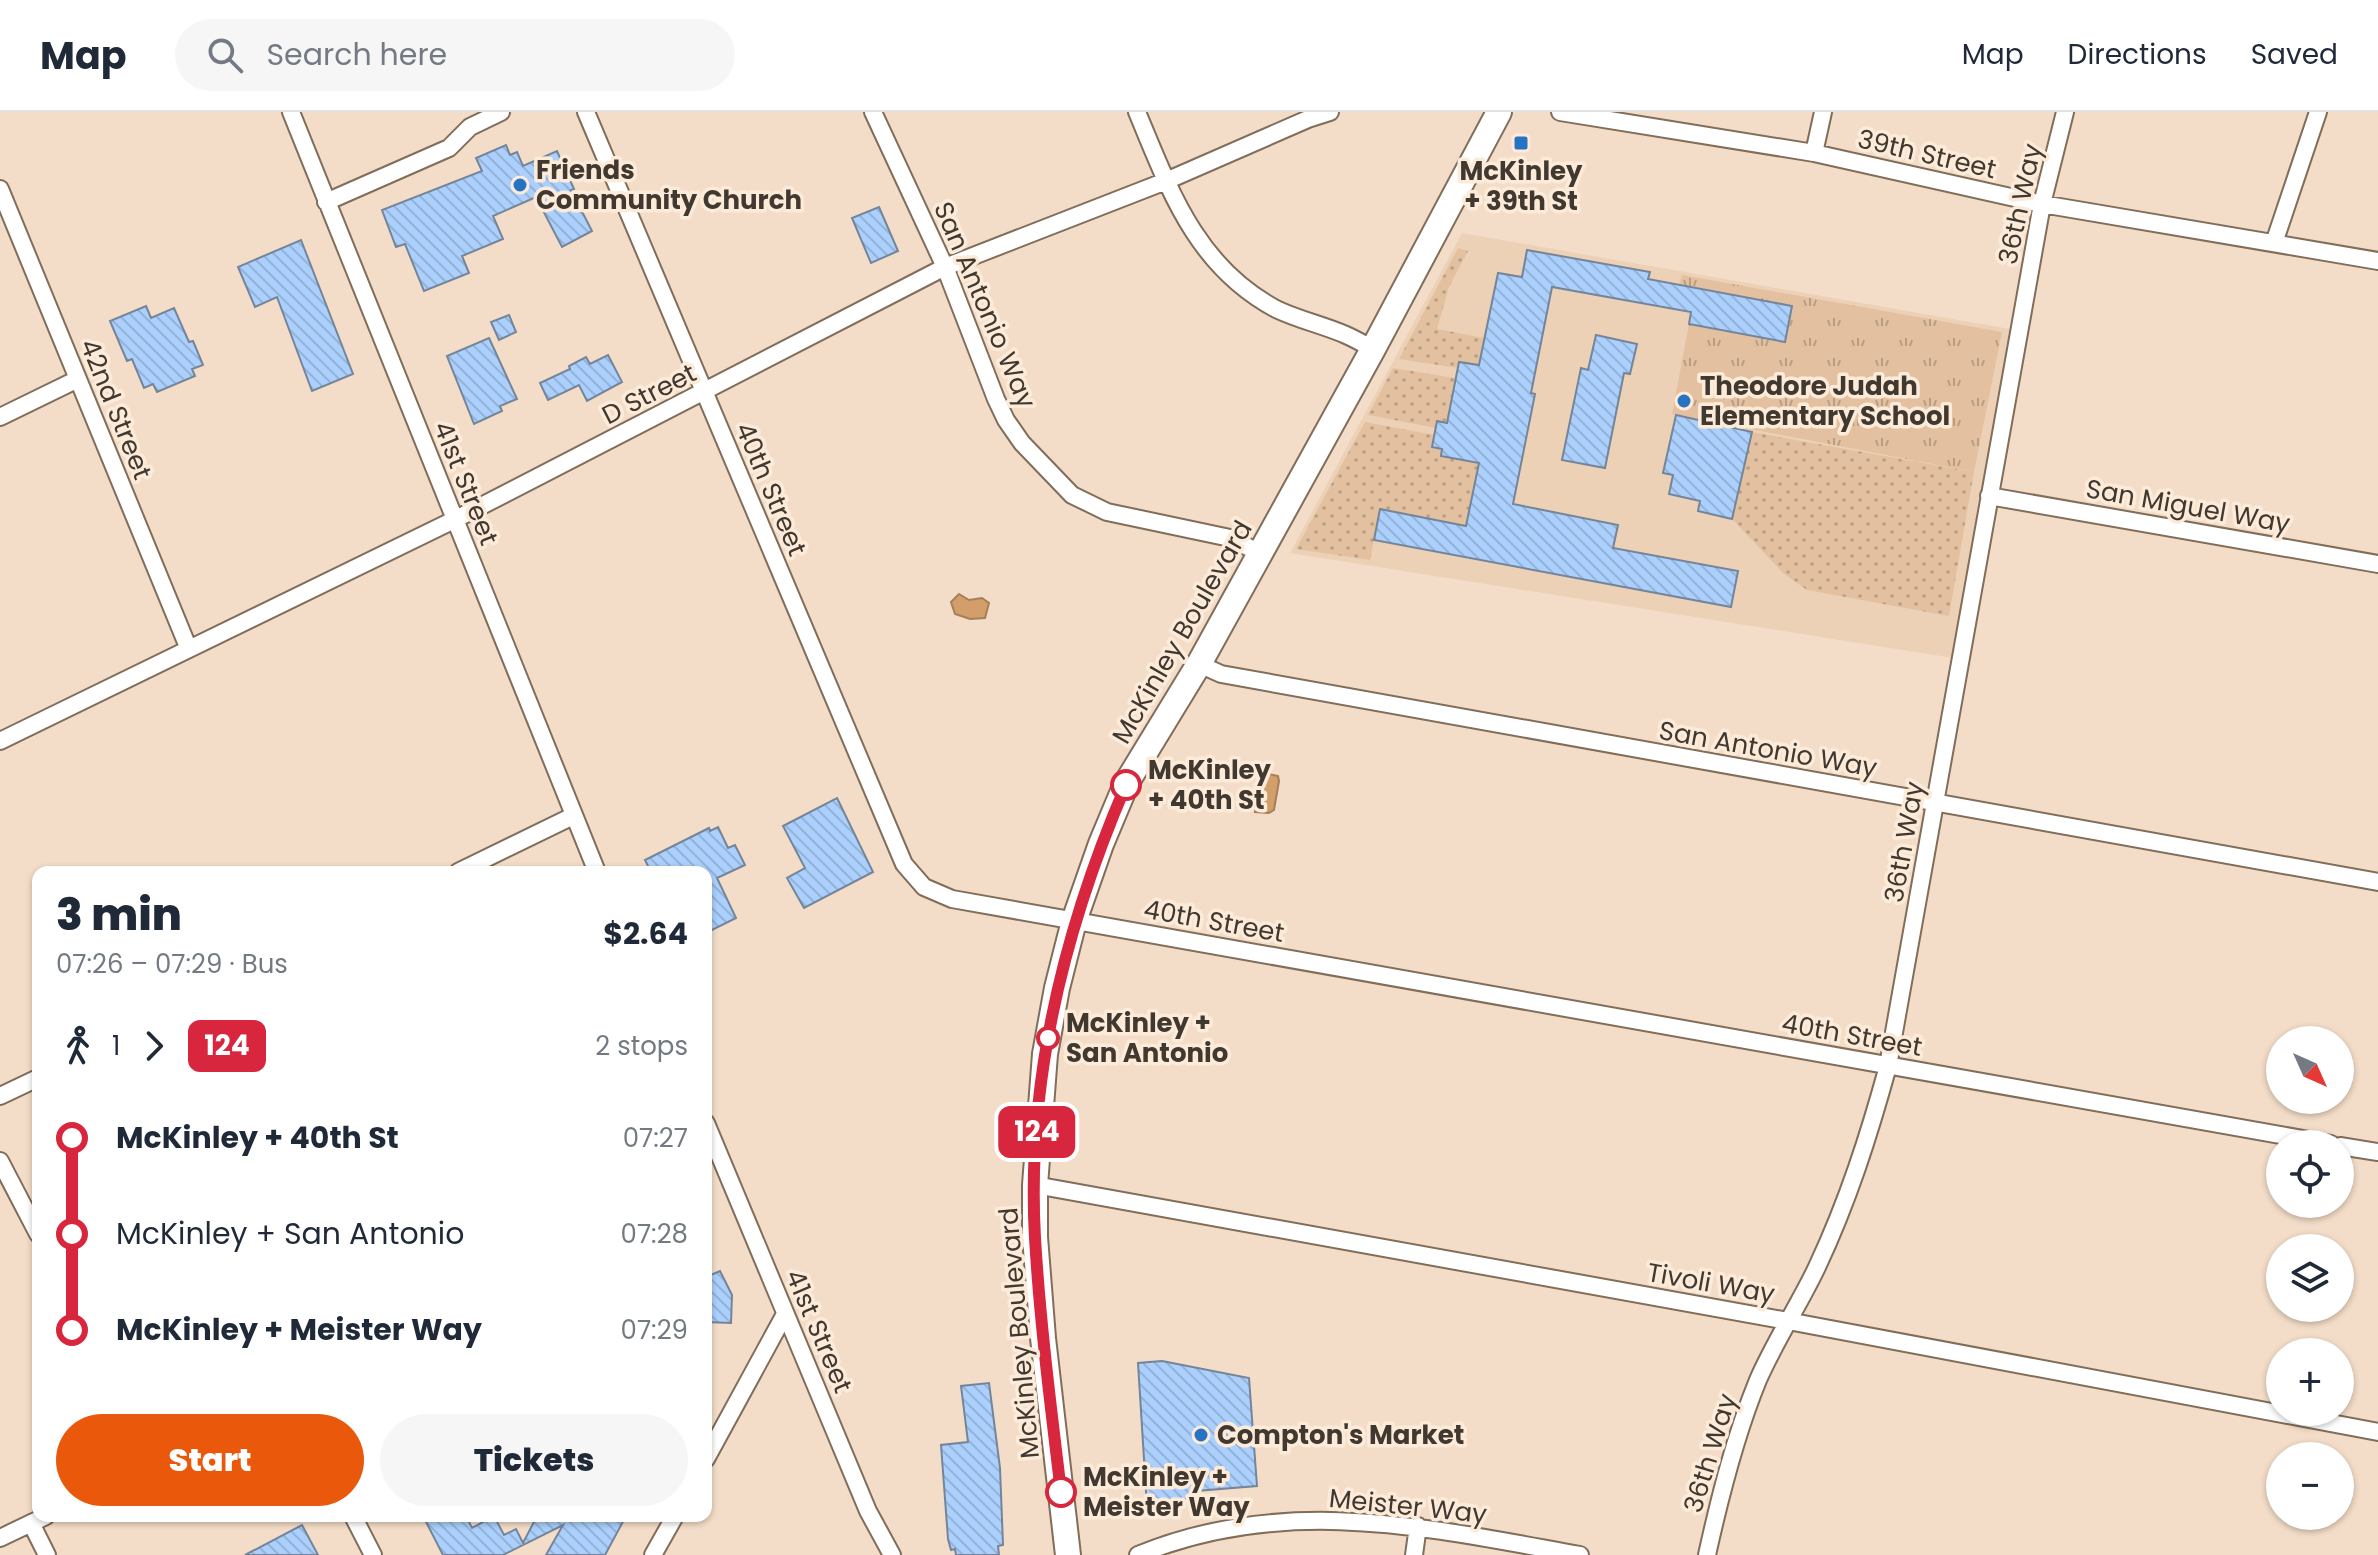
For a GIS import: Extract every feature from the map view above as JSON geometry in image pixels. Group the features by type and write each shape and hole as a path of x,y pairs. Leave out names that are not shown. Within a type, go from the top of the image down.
{"street":[{"name":"41st Street","path":"291,112 594,866"},
{"path":"326,202 449,148 470,127 501,112"},
{"name":"40th Street","path":"586,112 904,864 924,887 952,899 2266,1133"},
{"name":"San Antonio Way","path":"873,112 945,267 1006,420 1022,443 1072,495 1107,512 1230,538 1260,553"},
{"path":"1137,112 1184,219 1223,270 1275,308 1305,322 1346,334 1373,349"},
{"name":"D Street","path":"0,741 456,519 945,267 1166,181 1330,112"},
{"name":"McKinley Boulevard","path":"1068,1555 1043,1338 1035,1237 1035,1185 1045,1054 1074,921 1127,782 1199,664 1373,349 1499,112"},
{"name":"39th Street","path":"1560,112 1814,153 2042,204 2378,261"},
{"path":"1814,153 1823,112"},
{"name":"36th Way","path":"1707,1555 1719,1497 1741,1427 1759,1379 1841,1216 1867,1145 1888,1066 2042,204 2065,112"},
{"path":"2274,243 2318,112"},
{"name":"42nd Street","path":"0,189 188,647"},
{"path":"0,417 78,379"},
{"name":"San Miguel Way","path":"1989,496 2378,564"},
{"name":"San Antonio Way","path":"1199,664 1221,674 2378,882"},
{"path":"470,866 573,816"},
{"path":"0,1096 32,1081"},
{"name":"41st Street","path":"712,1138 868,1511 892,1555"},
{"path":"2354,1148 2378,1152"},
{"path":"0,1161 32,1222"},
{"name":"Tivoli Way","path":"1035,1185 1788,1321 2378,1432"},
{"path":"712,1448 785,1314"},
{"name":"Meister Way","path":"1138,1555 1189,1538 1265,1523 1302,1520 1360,1520 1418,1526 1580,1555"},
{"path":"0,1538 34,1522"},
{"path":"39,1522 47,1555"},
{"path":"356,1522 373,1555"},
{"path":"653,1555 672,1522"},
{"path":"1414,1555 1418,1526"}],"shaded area":[{"name":"Theodore Judah Elementary School","path":"1462,233 2010,329 1953,658 1290,553"},
{"path":"959,594 969,600 982,598 989,603 985,618 970,619 955,614 951,602"},
{"path":"1264,773 1278,776 1279,781 1274,810 1269,813 1255,812"}],"green space":[{"path":"1458,248 1468,251 1449,287 1437,329 1484,338 1479,365 1459,362 1458,368 1399,359"},
{"path":"1682,275 2002,332 1974,472 1672,414 1689,324 1785,342 1792,306 1679,285"},
{"path":"1393,368 1455,378 1447,423 1438,421 1436,428 1368,415"},
{"path":"1365,422 1435,435 1432,447 1442,449 1441,456 1479,463 1466,526 1380,510 1370,560 1296,549"},
{"path":"1752,432 1974,472 1949,616 1807,590 1784,574 1732,519"}],"building":[{"path":"506,145 510,155 517,152 523,166 557,151 574,189 571,190 592,231 562,247 536,197 493,216 503,239 462,256 469,273 424,291 405,244 396,247 382,210 482,171 476,158"},
{"path":"879,207 898,251 871,263 852,218"},
{"path":"301,240 353,374 312,391 277,297 255,307 238,267"},
{"path":"1527,250 1650,272 1648,279 1792,306 1785,342 1689,324 1691,312 1552,287 1513,504 1618,525 1613,548 1738,571 1731,607 1374,540 1380,509 1466,526 1479,463 1441,456 1442,449 1432,447 1437,421 1447,423 1459,362 1479,365 1498,273 1522,277"},
{"path":"146,306 151,318 174,308 203,365 192,369 195,376 157,392 153,384 144,388 132,359 127,361 110,321"},
{"path":"509,315 516,332 499,340 491,322"},
{"path":"1596,335 1637,344 1630,374 1624,373 1605,468 1562,460 1581,368 1588,370"},
{"path":"489,338 517,399 500,406 502,411 474,424 447,356"},
{"path":"608,355 622,382 587,401 579,385 548,400 540,383 570,369 569,366 586,357 590,364"},
{"path":"1676,415 1752,432 1732,519 1698,511 1700,501 1669,494 1673,475 1663,473"},
{"path":"837,798 873,872 804,908 787,878 805,868 783,826"},
{"path":"718,827 728,848 735,845 745,865 717,878 736,918 712,930 712,866 648,866 645,860 709,828 710,831"},
{"path":"720,1271 732,1295 731,1323 712,1322 712,1274"},
{"path":"1162,1361 1249,1378 1257,1486 1196,1491 1195,1497 1147,1507 1138,1363"},
{"path":"989,1383 1000,1468 1003,1545 998,1546 999,1555 956,1555 948,1539 941,1445 968,1442 961,1386"},
{"path":"426,1522 469,1522 472,1528 483,1522 497,1522 504,1535 516,1529 523,1543 534,1522 623,1522 605,1555 546,1555 563,1525 503,1555 443,1555"},
{"path":"302,1525 318,1555 245,1555"}],"bus line":[{"name":"124","path":"1061,1492 1035,1237 1038,1127 1045,1054 1074,921 1126,785"}],"place":[{"name":"McKinley + 39th St","path":"1521,143"},
{"name":"Friends Community Church","path":"520,185"},
{"name":"Theodore Judah Elementary School","path":"1684,401"},
{"name":"McKinley + 40th St","path":"1126,785"},
{"name":"McKinley + San Antonio","path":"1048,1038"},
{"name":"Compton's Market","path":"1201,1435"},
{"name":"McKinley + Meister Way","path":"1061,1492"}]}
